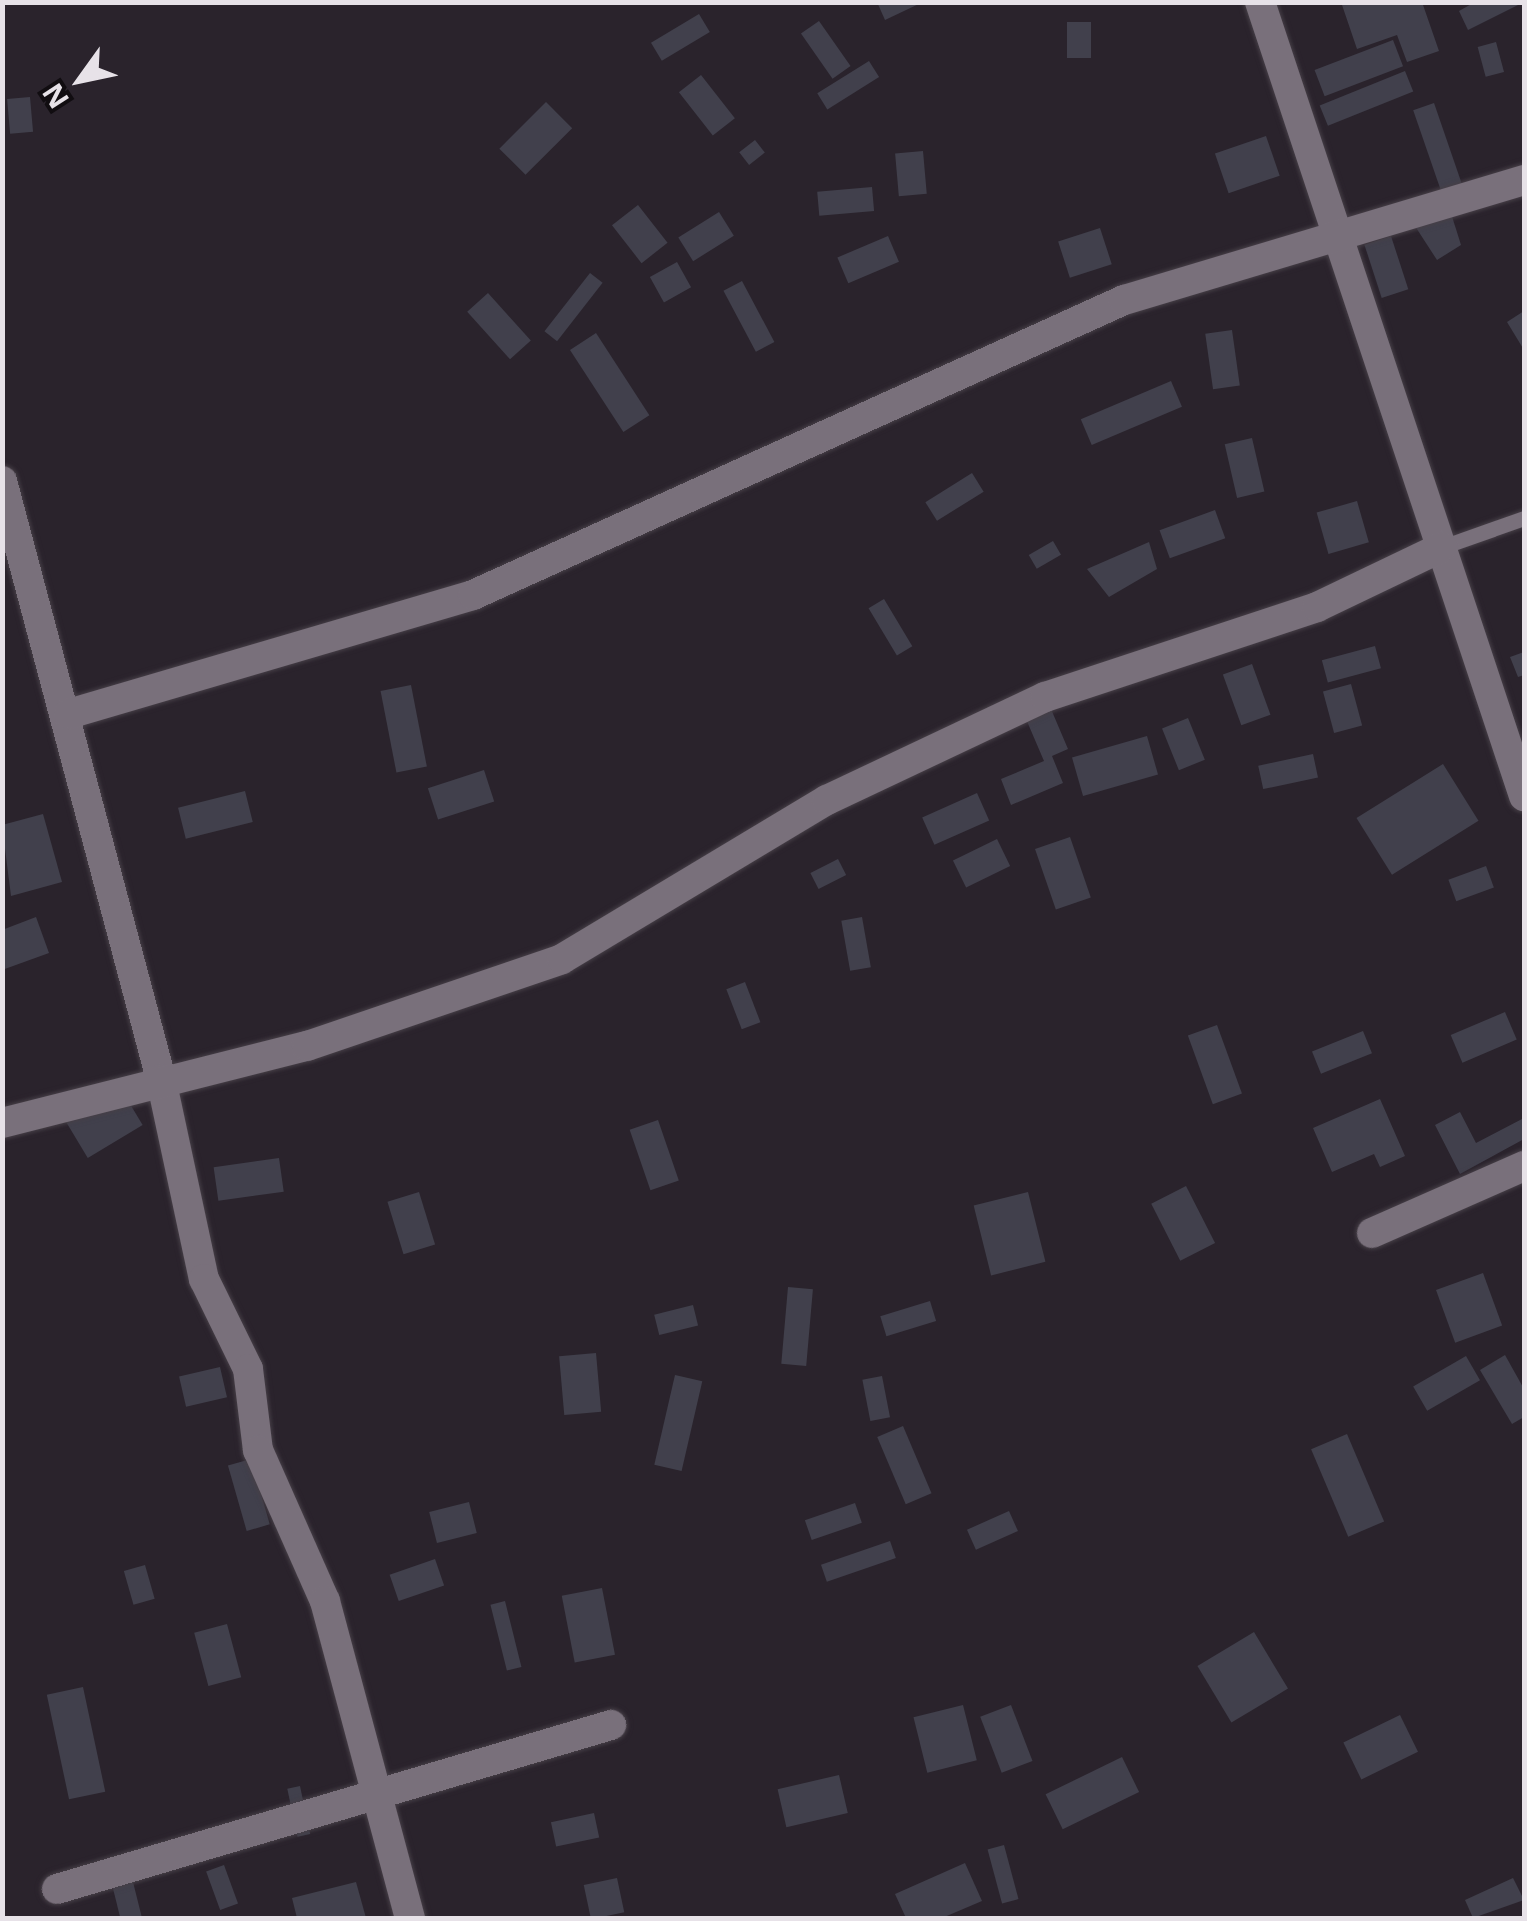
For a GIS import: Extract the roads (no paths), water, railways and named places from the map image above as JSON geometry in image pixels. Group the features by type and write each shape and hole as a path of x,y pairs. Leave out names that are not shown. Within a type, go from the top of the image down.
{"street":[{"path":"1260,2 1524,796"},
{"path":"69,714 473,596 1124,300 1340,242 1524,180"},
{"path":"2,480 69,714 161,1079 204,1278 248,1369 258,1450 325,1601 410,1918"},
{"path":"2,1123 161,1079 308,1046 590,947 800,815 1044,696 1318,607 1442,547"},
{"path":"1372,1233 1524,1166"},
{"path":"57,1889 610,1725"}],"lane":[{"path":"1442,547 1524,518"}]}
